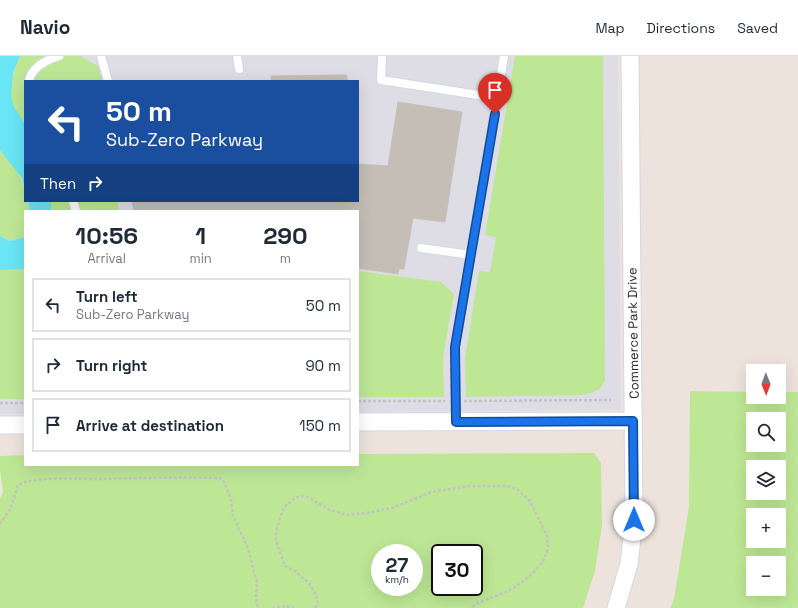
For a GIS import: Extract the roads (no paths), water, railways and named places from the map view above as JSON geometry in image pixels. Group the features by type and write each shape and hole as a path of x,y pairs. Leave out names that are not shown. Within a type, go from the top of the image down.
{"street":[{"name":"Commerce Park Drive","path":"616,608 629,564 634,520 630,56"},
{"path":"359,422 633,421"},
{"path":"0,425 24,425"}],"lane":[{"path":"29,80 30,76 38,66 51,58 59,56"},
{"path":"101,56 108,80"},
{"path":"237,56 239,69"},
{"path":"382,56 381,80 498,98"},
{"path":"456,422 455,347 504,56"},
{"path":"422,248 471,255"}],"water":[{"path":"0,56 20,56 13,73 11,97 14,107 24,122 24,185 22,178 0,150"},
{"path":"28,202 51,202 51,210 30,210"},
{"path":"0,236 10,241 24,237 24,269 0,270"}]}
